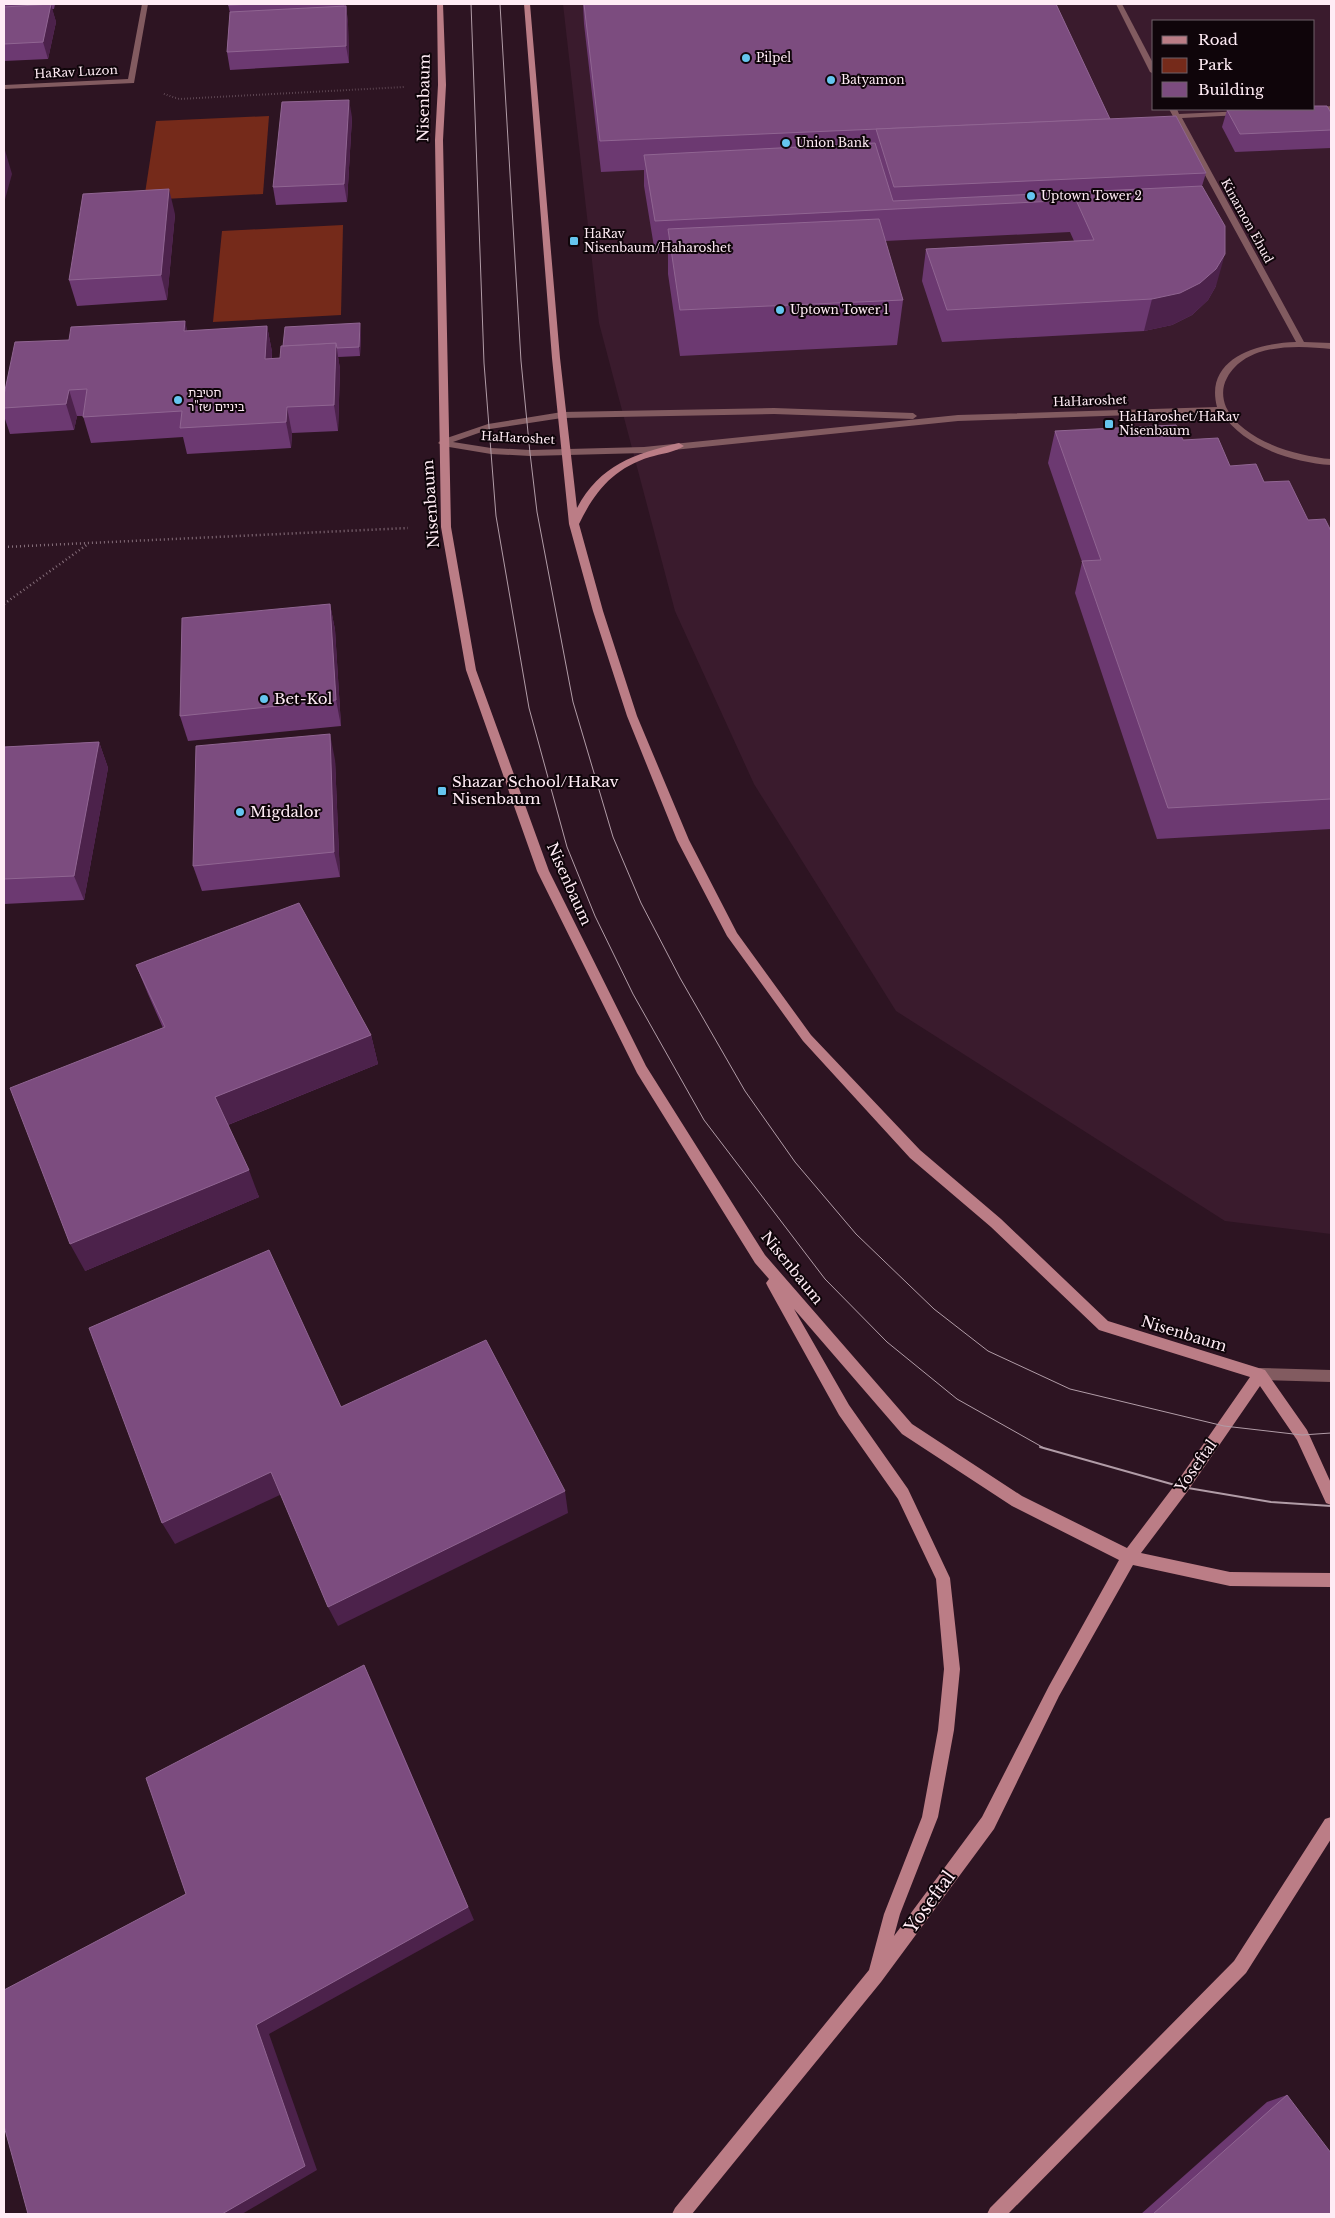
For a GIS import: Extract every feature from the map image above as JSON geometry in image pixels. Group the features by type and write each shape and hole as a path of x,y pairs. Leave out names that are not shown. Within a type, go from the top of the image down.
{"main road":[{"name":"Nisenbaum","path":"440,4 442,84 439,140 446,527 471,670 543,871 641,1070 760,1259 907,1429 1017,1501 1129,1557"},
{"name":"Nisenbaum","path":"527,4 556,358 574,524 598,611 632,716 683,840 733,936 807,1038 915,1154 996,1223 1104,1326 1260,1374"},
{"path":"574,524 592,492 605,476 614,469 648,453 679,446"},
{"path":"760,1259 844,1410 903,1494 943,1578 952,1669 946,1730 930,1817 892,1914 875,1976"},
{"path":"1260,1374 1302,1435 1331,1498"},
{"name":"Yoseftal","path":"681,2214 875,1976 988,1823 1054,1690 1129,1557 1182,1487 1260,1374"},
{"path":"1129,1557 1230,1578 1331,1580"},
{"path":"996,2214 1240,1967 1331,1825"}],"street":[{"name":"HaRav Luzon","path":"4,87 131,80 145,4"},
{"path":"1119,4 1152,68"},
{"path":"1315,109 1331,108"},
{"path":"1174,112 1254,112"},
{"name":"Kinamon Ehud","path":"1174,112 1301,344"},
{"path":"1331,346 1301,344 1269,347 1242,356 1226,371 1218,389 1223,409 1238,427 1261,443 1291,455 1331,462"},
{"name":"HaHaroshet","path":"443,442 492,451 566,453 644,450 958,418 1223,409"},
{"name":"HaHaroshet","path":"443,442 488,427 562,416 774,410 958,418"},
{"path":"1260,1374 1331,1376"}],"path":[{"path":"179,99 442,84"},
{"path":"4,547 446,527"},
{"path":"4,604 88,543"}],"shaded area":[{"path":"563,4 1331,4 1331,1234 1225,1221 896,1011 754,784 675,611 599,323"}],"green space":[{"path":"269,116 263,194 144,200 156,121"},
{"path":"343,225 341,315 213,322 222,231"}],"building":[{"path":"51,4 43,42 4,44 4,7"},
{"name":"Batyamon","path":"584,4 1056,4 1110,119 600,141"},
{"path":"346,6 346,46 227,52 230,12"},
{"path":"349,100 344,184 273,187 282,102"},
{"path":"1315,106 1327,106 1331,113 1331,130 1240,134 1227,110 1315,110"},
{"path":"1176,116 1206,173 894,187 876,129"},
{"path":"875,143 893,201 1202,186 1225,226 1225,254 1216,269 1200,283 1180,293 1152,299 947,310 926,249 1094,240 1076,200 655,221 644,155"},
{"path":"169,189 161,275 69,280 83,194"},
{"path":"879,219 903,300 680,310 668,229"},
{"name":"חטיבת ביניים שז\"ר","path":"185,321 184,331 267,326 265,359 280,358 281,346 336,343 334,405 287,407 286,422 180,428 182,411 83,417 87,389 69,390 66,404 4,408 4,395 15,342 69,340 71,327"},
{"path":"360,323 359,347 337,348 336,343 283,346 285,327"},
{"path":"1176,425 1183,440 1218,438 1230,466 1256,464 1264,482 1289,481 1308,520 1325,519 1331,531 1331,799 1168,808 1082,561 1101,560 1055,431"},
{"name":"Bet-Kol","path":"330,604 336,700 180,716 182,618"},
{"path":"330,734 334,852 193,866 196,746"},
{"path":"99,742 74,876 4,879 4,747"},
{"path":"299,903 371,1035 215,1097 249,1170 70,1244 10,1088 165,1027 136,965"},
{"path":"269,1250 341,1407 486,1340 565,1491 328,1607 271,1472 162,1523 89,1328"},
{"path":"364,1665 468,1907 256,2025 305,2166 222,2214 28,2214 4,2126 4,1990 186,1894 146,1778"},
{"path":"1287,2095 1331,2153 1331,2214 1153,2214"}],"tram line":[{"path":"471,4 484,363 496,516 529,708 567,847 595,916 633,994 704,1120 825,1279 887,1342 957,1399 1044,1448"},
{"path":"500,4 521,361 530,453 537,512 573,702 613,837 641,903 680,978 745,1091 795,1162 856,1234 934,1309 988,1351 1070,1389 1224,1426 1302,1435 1331,1433"},
{"path":"1040,1447 1182,1487 1271,1502 1331,1506"}],"place":[{"name":"Pilpel","path":"746,58"},
{"name":"Batyamon","path":"831,80"},
{"name":"Union Bank","path":"786,143"},
{"name":"Uptown Tower 2","path":"1031,196"},
{"name":"HaRav Nisenbaum/Haharoshet","path":"574,241"},
{"name":"Uptown Tower 1","path":"780,310"},
{"name":"חטיבת ביניים שז\"ר","path":"178,400"},
{"name":"HaHaroshet/HaRav Nisenbaum","path":"1109,424"},
{"name":"Bet-Kol","path":"264,699"},
{"name":"Shazar School/HaRav Nisenbaum","path":"442,791"},
{"name":"Migdalor","path":"240,812"}]}
